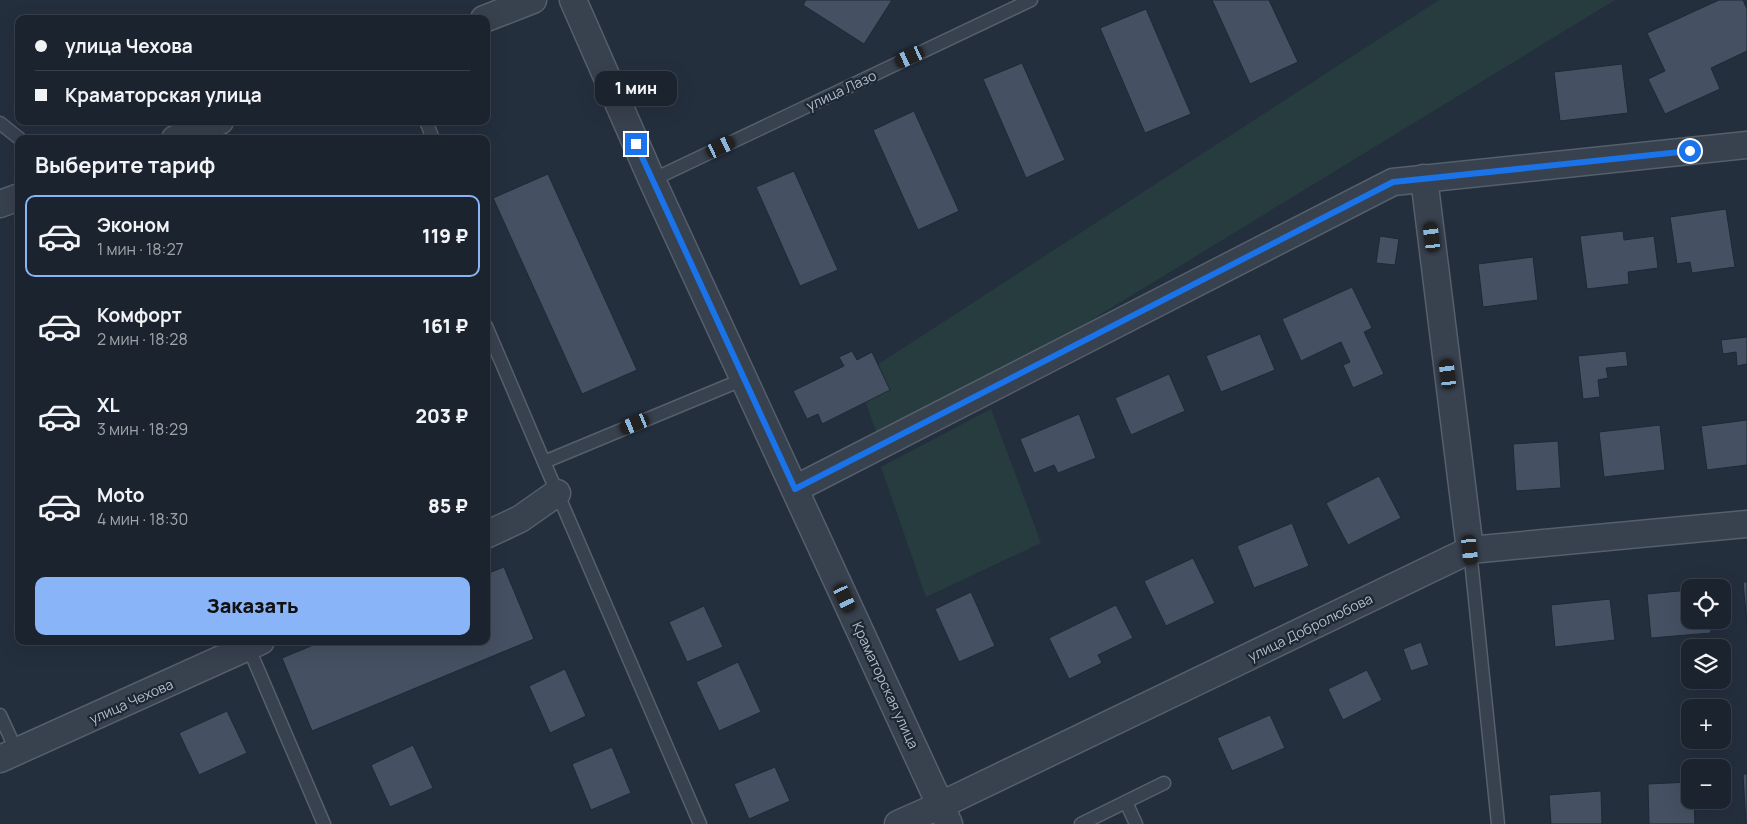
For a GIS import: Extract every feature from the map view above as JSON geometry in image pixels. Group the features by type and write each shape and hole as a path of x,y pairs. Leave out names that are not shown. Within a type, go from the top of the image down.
{"street":[{"path":"490,17 532,0"},
{"name":"Краматорская улица","path":"573,0 652,180 945,815"},
{"path":"185,135 210,125"},
{"path":"795,489 1393,182 1747,145"},
{"path":"1424,178 1470,550"},
{"path":"0,204 15,198"},
{"path":"490,533 520,520 557,493"},
{"name":"улица Добролюбова","path":"898,824 945,815 1470,550 1747,524"},
{"name":"улица Чехова","path":"8,756 248,645"}],"lane":[{"name":"улица Лазо","path":"652,180 1031,0"},
{"path":"0,123 15,135"},
{"path":"490,345 544,462 700,824"},
{"path":"544,462 744,379"},
{"path":"1470,550 1498,824"},
{"path":"253,645 324,824"},
{"path":"0,715 8,756"},
{"path":"1081,824 1164,783"},
{"path":"1126,802 1136,824"}],"green space":[{"path":"1439,0 1615,0 882,448 857,378"},
{"path":"991,409 1041,543 926,597 881,467"}],"building":[{"path":"806,0 892,0 864,44 803,5"},
{"path":"1212,0 1269,0 1298,62 1250,84"},
{"path":"1719,0 1743,0 1747,9 1747,51 1711,68 1720,89 1665,114 1648,79 1665,71 1647,33"},
{"path":"1146,9 1191,114 1145,133 1100,28"},
{"path":"1022,63 1065,160 1026,178 983,79"},
{"path":"1622,64 1628,113 1560,121 1554,72"},
{"path":"914,111 959,211 918,230 873,130"},
{"path":"794,171 838,270 800,286 756,187"},
{"path":"548,174 637,370 582,394 493,198"},
{"path":"1726,209 1735,267 1692,273 1690,262 1677,264 1670,217"},
{"path":"1623,231 1624,240 1654,236 1658,268 1628,272 1629,284 1587,289 1580,236"},
{"path":"1380,236 1399,239 1395,265 1376,263"},
{"path":"1533,257 1538,300 1483,307 1478,264"},
{"path":"1352,287 1372,328 1364,332 1384,374 1353,388 1343,365 1350,362 1341,342 1301,361 1282,319"},
{"path":"1260,334 1275,370 1221,392 1206,356"},
{"path":"1747,337 1747,364 1737,366 1736,352 1723,354 1721,340"},
{"path":"852,351 857,360 872,352 890,390 822,424 818,414 807,419 793,391 844,366 839,357"},
{"path":"1626,351 1628,366 1606,368 1608,378 1598,380 1600,397 1583,399 1578,356"},
{"path":"1169,374 1185,411 1131,435 1115,398"},
{"path":"1079,414 1096,458 1058,473 1054,465 1034,473 1020,439"},
{"path":"1747,420 1747,465 1707,470 1701,426"},
{"path":"1660,425 1665,470 1604,477 1599,432"},
{"path":"1558,441 1561,488 1516,491 1513,444"},
{"path":"1379,476 1401,518 1348,545 1326,503"},
{"path":"1292,523 1309,566 1254,588 1237,546"},
{"path":"1193,558 1215,603 1166,626 1144,581"},
{"path":"504,567 534,639 312,731 282,658 313,645 490,645 490,572"},
{"path":"1743,582 1747,582 1747,625"},
{"path":"1681,591 1681,629 1711,629 1711,633 1651,638 1647,594"},
{"path":"971,592 995,646 959,662 935,609"},
{"path":"1610,599 1615,640 1555,647 1551,605"},
{"path":"1116,605 1133,638 1098,655 1102,663 1069,679 1049,638"},
{"path":"704,606 723,647 687,662 669,622"},
{"path":"1421,642 1429,665 1411,671 1403,649"},
{"path":"738,662 761,712 719,731 696,682"},
{"path":"565,669 586,716 550,733 529,686"},
{"path":"1367,670 1382,700 1343,720 1328,689"},
{"path":"227,711 247,753 199,775 179,733"},
{"path":"1270,715 1285,748 1232,771 1217,738"},
{"path":"413,745 433,788 390,807 371,765"},
{"path":"612,747 631,793 591,810 572,764"},
{"path":"775,767 790,801 749,819 734,784"},
{"path":"1743,774 1747,774 1747,824 1746,824"},
{"path":"1681,782 1681,809 1694,809 1695,824 1649,824 1648,784"},
{"path":"1601,791 1602,824 1551,824 1549,795"}],"route":[{"path":"636,144 795,489 1393,182 1690,151"}]}
